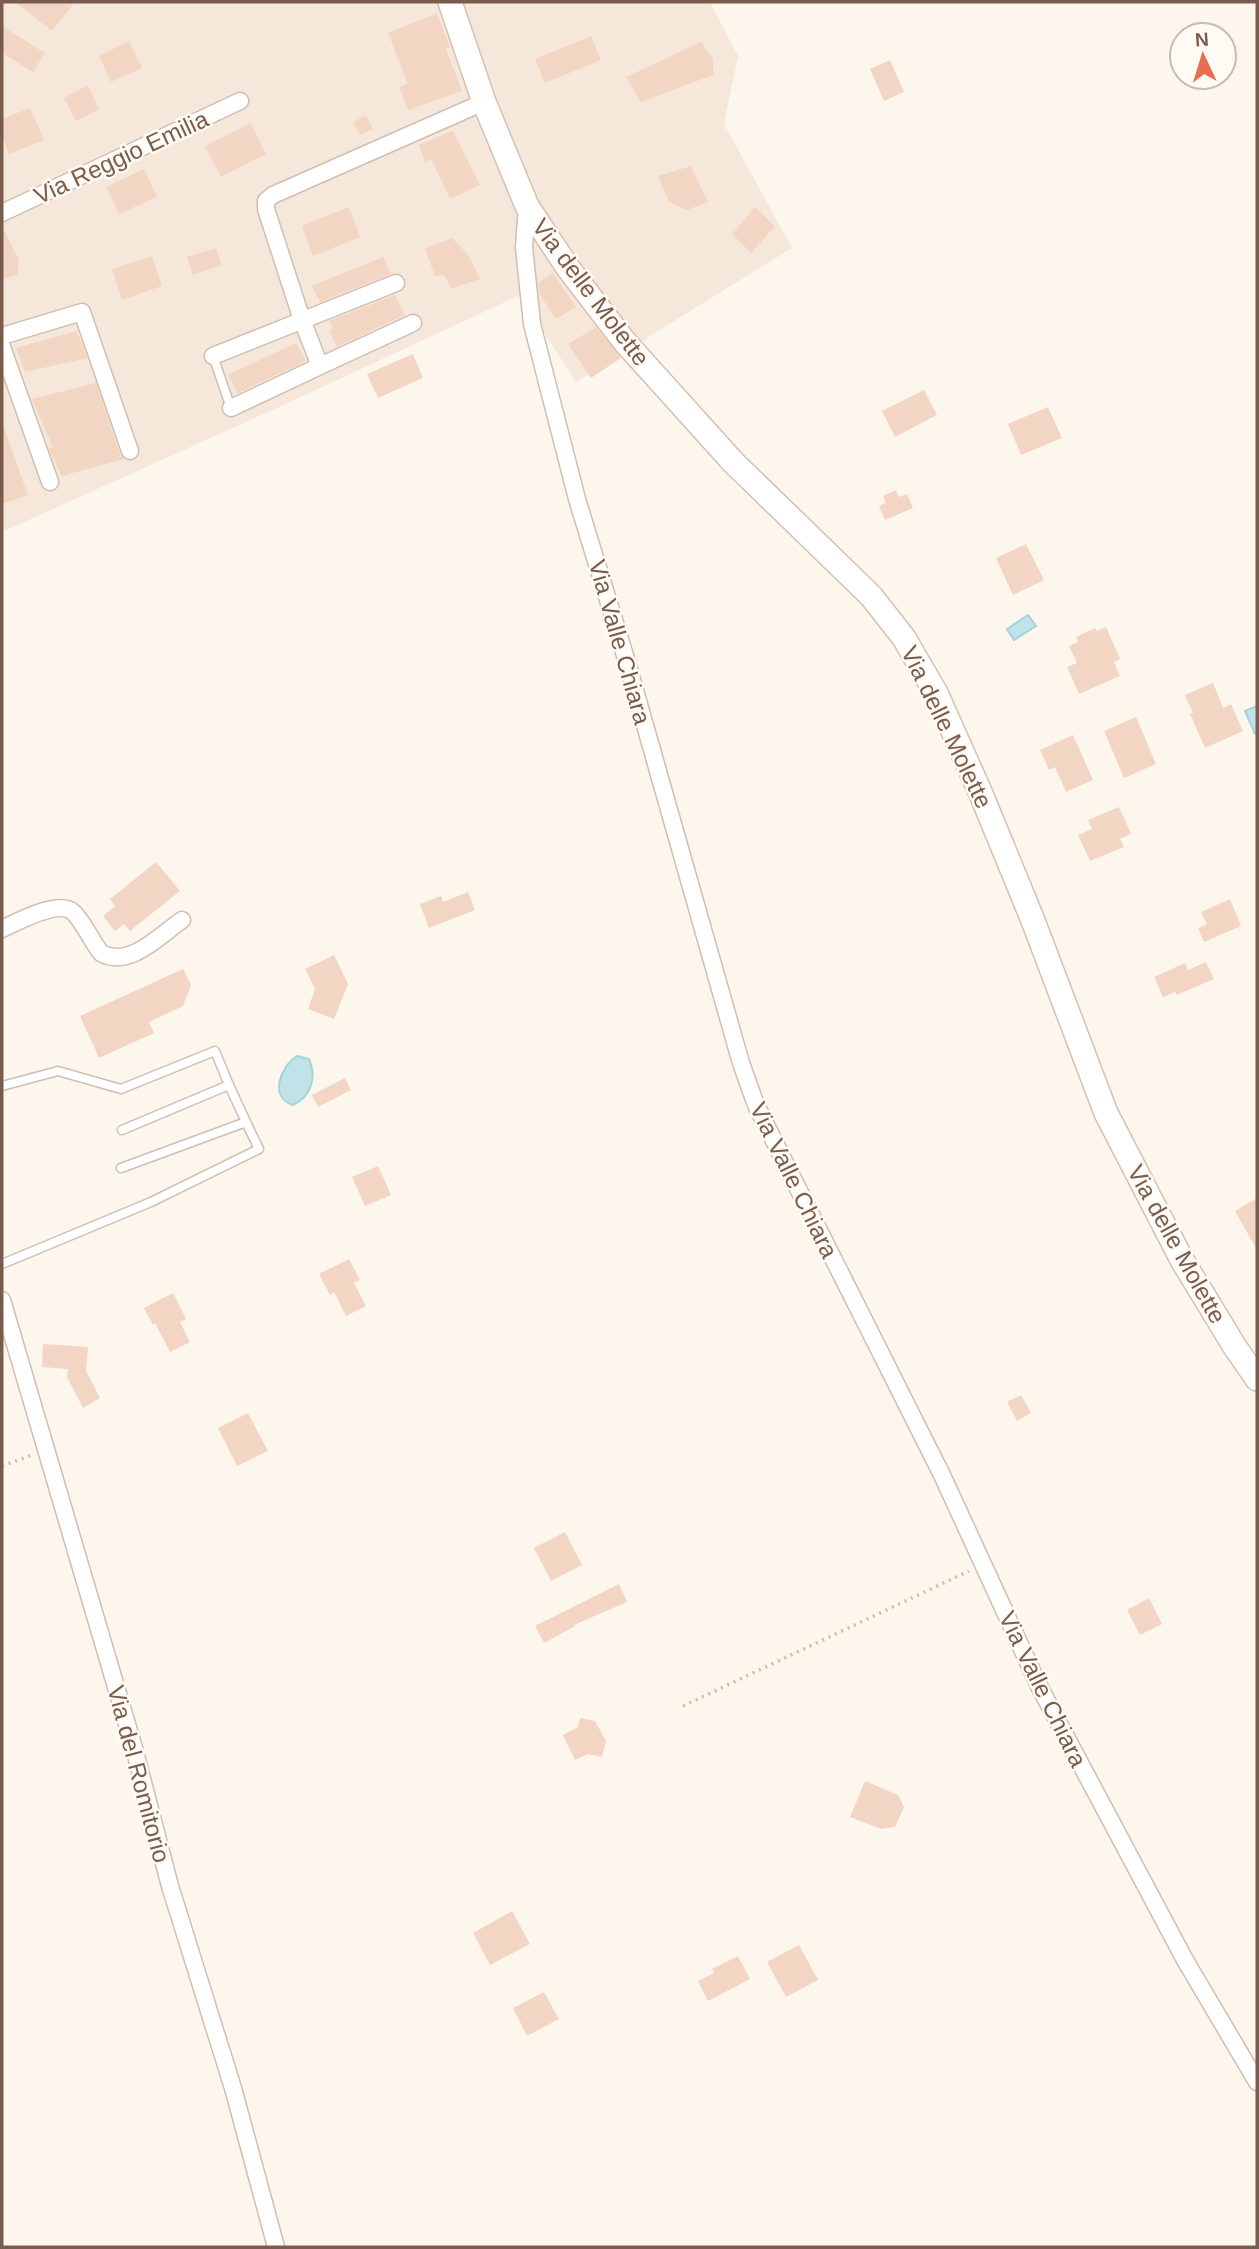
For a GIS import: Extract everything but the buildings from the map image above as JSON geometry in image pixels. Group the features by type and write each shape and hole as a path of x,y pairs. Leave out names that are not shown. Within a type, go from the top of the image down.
{"street":[{"name":"Via delle Molette","path":"450,2 484,102 527,206 568,268 624,341 733,462 871,596 918,658 981,794 1032,918 1106,1113 1182,1260 1257,1379"},
{"name":"Via Reggio Emilia","path":"2,213 240,101"},
{"path":"320,366 266,209 268,198 484,102"},
{"name":"Via Valle Chiara","path":"527,206 524,247 532,324 577,499 627,662 741,1063 764,1124 942,1475 1039,1686 1185,1960 1257,2082"},
{"path":"213,356 396,283"},
{"path":"2,336 82,312 130,450"},
{"path":"231,408 413,323"},
{"path":"2,347 50,482"},
{"path":"2,929 36,914 66,908 74,913 101,953 122,958 182,920"},
{"name":"Via del Romitorio","path":"2,1300 134,1748 170,1886 233,2088 276,2247"}],"lane":[{"path":"213,356 231,408"},
{"path":"2,1086 58,1071 121,1089 215,1051 259,1149 151,1202 2,1264"},
{"path":"122,1130 229,1085"},
{"path":"121,1168 246,1122"}],"path":[{"path":"2,1466 25,1459 46,1447"},
{"path":"683,1706 984,1565"}],"shaded area":[{"path":"2,2 710,2 738,56 724,124 792,248 576,382 520,295 2,532"}],"water":[{"path":"1028,615 1036,626 1014,640 1007,629"},
{"path":"1257,706 1257,733 1255,734 1245,711"},
{"path":"297,1056 309,1059 312,1079 308,1092 293,1105 285,1101 279,1089 282,1074"}]}
